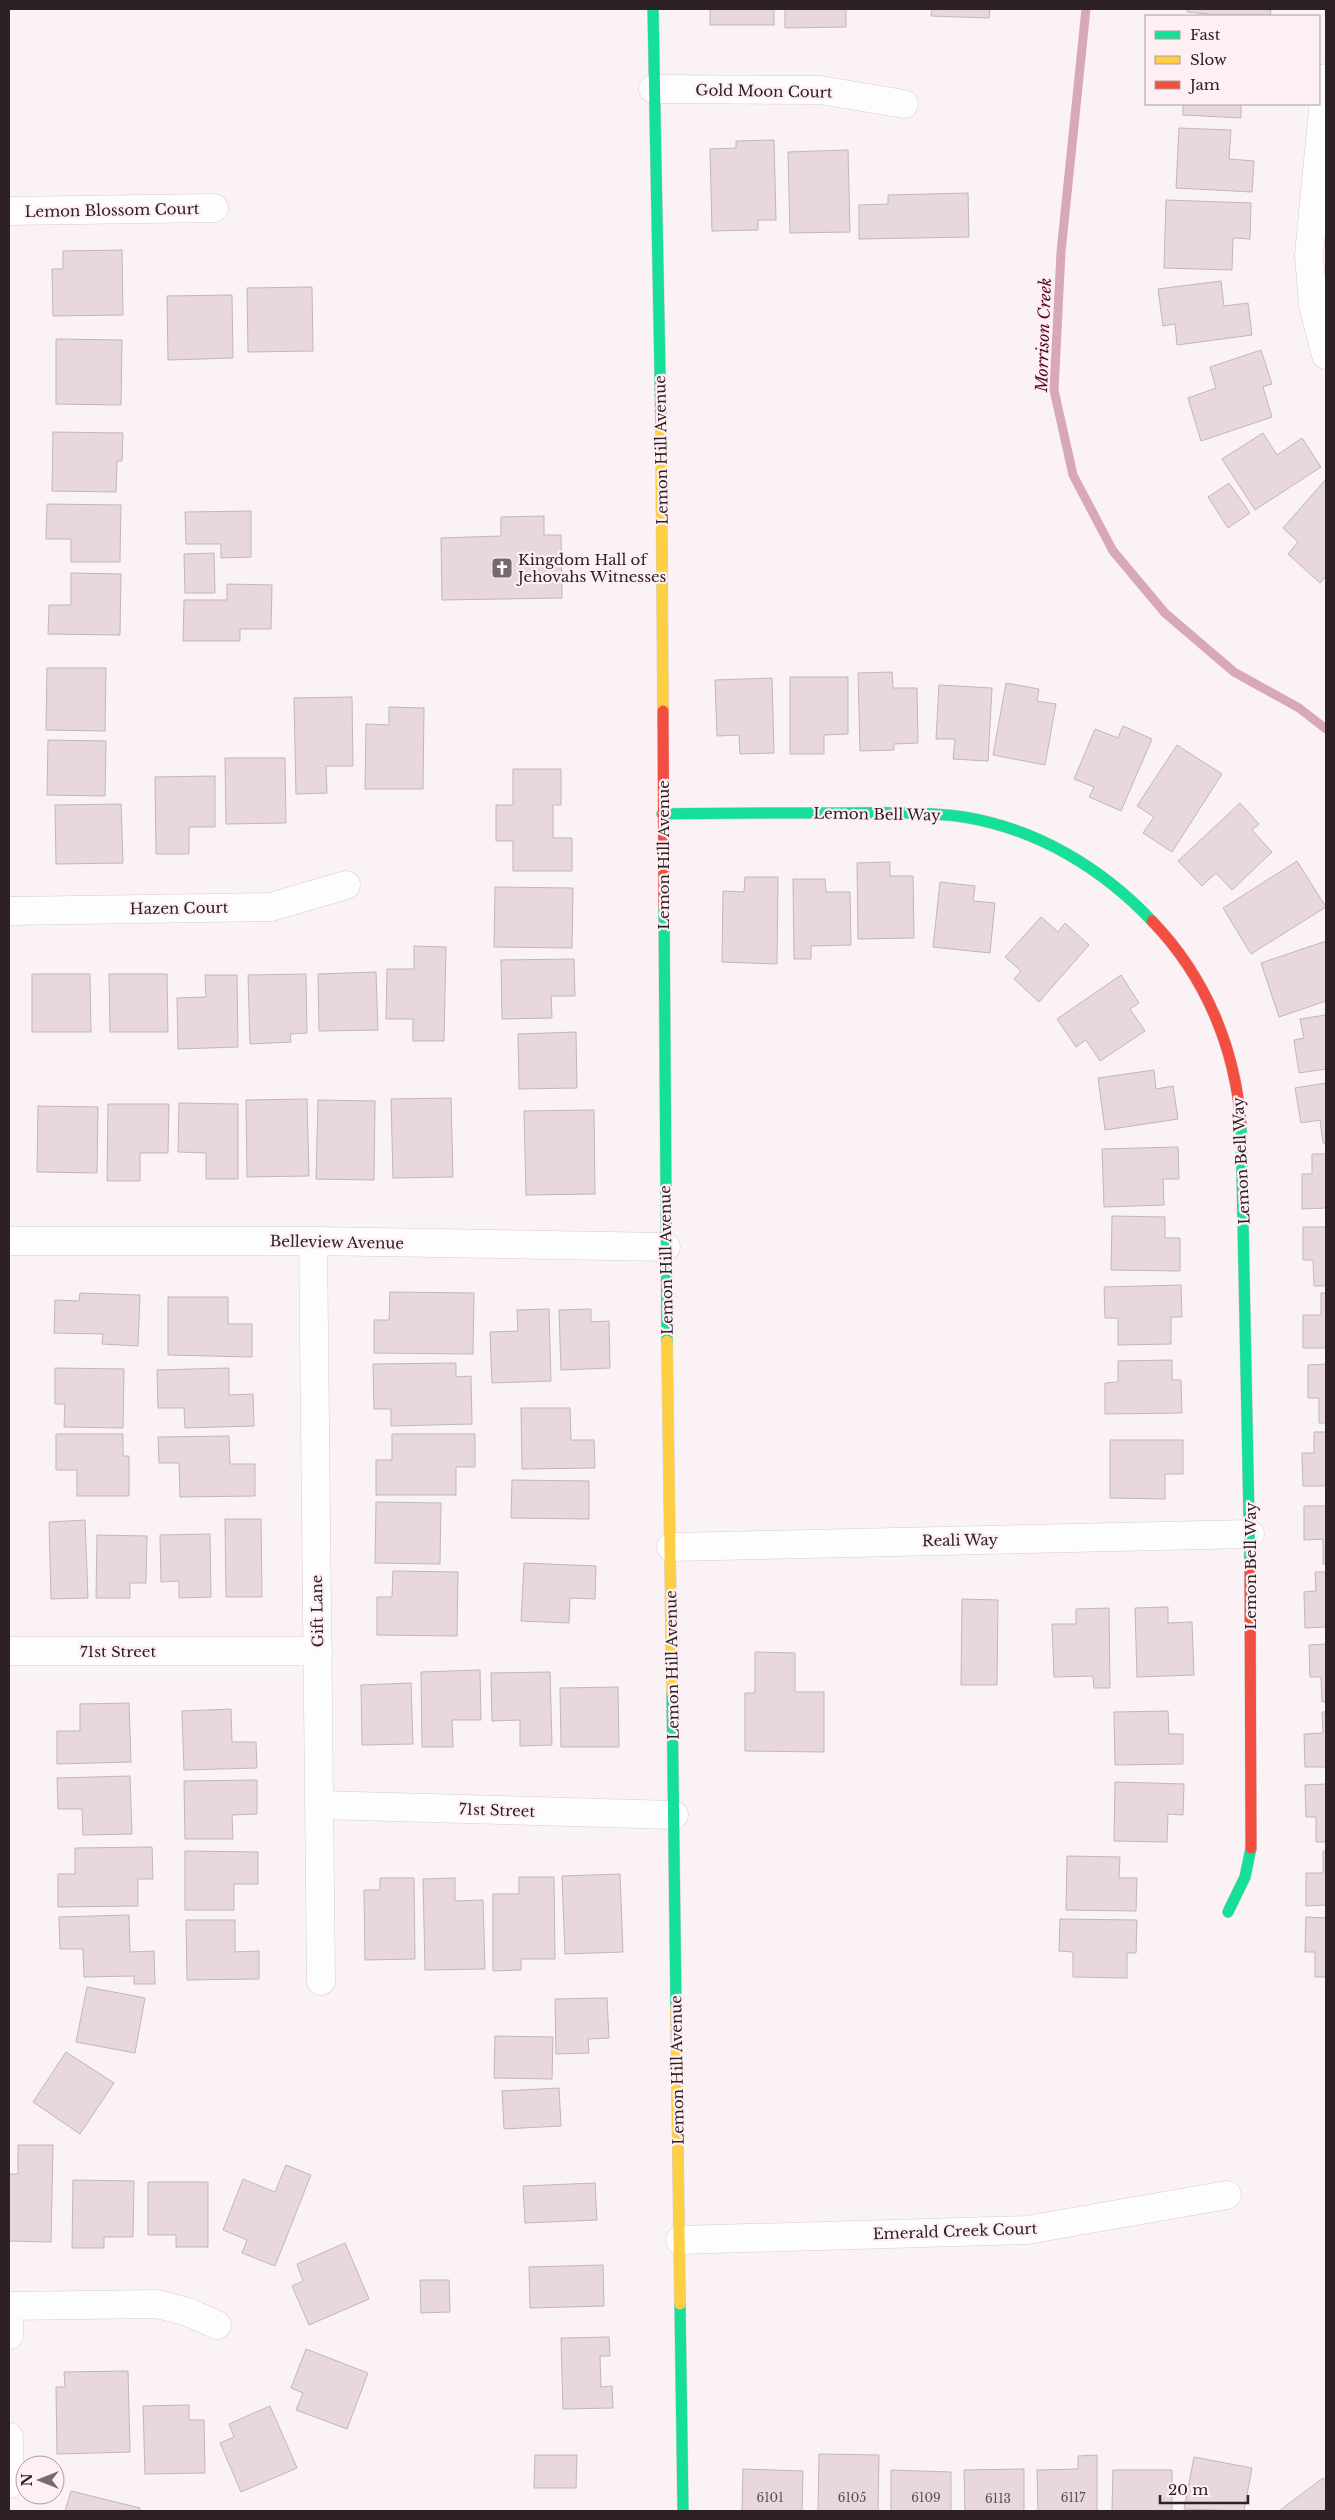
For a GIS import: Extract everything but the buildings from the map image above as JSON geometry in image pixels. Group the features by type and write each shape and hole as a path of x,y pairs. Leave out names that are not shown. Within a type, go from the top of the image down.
{"street":[{"name":"Lemon Hill Avenue","path":"653,9 653,89 662,468 662,814 666,1247 683,2511"},
{"path":"1326,78 1309,255 1313,305 1326,355"},
{"name":"Gold Moon Court","path":"653,89 820,90 904,104"},
{"name":"Lemon Blossom Court","path":"9,211 214,208"},
{"name":"Lemon Bell Way","path":"662,814 933,813 980,820 1030,836 1083,862 1121,889 1155,922 1188,963 1211,1004 1228,1048 1240,1099 1243,1146 1250,1534 1252,1846 1245,1877 1228,1912"},
{"name":"Hazen Court","path":"9,911 271,906 346,886"},
{"name":"Belleview Avenue","path":"9,1241 313,1241 666,1247"},
{"name":"Gift Lane","path":"313,1241 321,1981"},
{"name":"Reali Way","path":"671,1547 1250,1534"},
{"name":"71st Street","path":"9,1651 318,1651"},
{"name":"71st Street","path":"320,1805 674,1815"},
{"name":"Emerald Creek Court","path":"680,2240 1027,2230 1227,2195"},
{"path":"9,2335 10,2306 157,2304 188,2312 217,2325"},
{"path":"9,2437 9,2484"}],"waterway":[{"name":"Morrison Creek","path":"1086,9 1061,252 1054,390 1073,475 1113,551 1165,613 1234,672 1299,708 1326,729"}],"traffic: fast":[{"path":"653,9 661,425"},
{"path":"662,814 916,813 964,817 1017,831 1067,854 1112,884 1152,921"},
{"path":"664,907 667,1341"},
{"path":"1241,1124 1250,1568"},
{"path":"672,1693 676,2007"},
{"path":"1228,1912 1245,1877 1251,1848"},
{"path":"680,2304 683,2511"}],"traffic: slow":[{"path":"661,425 663,711"},
{"path":"667,1341 672,1693"},
{"path":"676,2007 680,2304"}],"traffic: jam":[{"path":"663,711 664,907"},
{"path":"1152,921 1188,966 1214,1015 1232,1068 1241,1124"},
{"path":"1250,1568 1251,1848"}],"place":[{"name":"Kingdom Hall of Jehovahs Witnesses","path":"502,568"}]}
